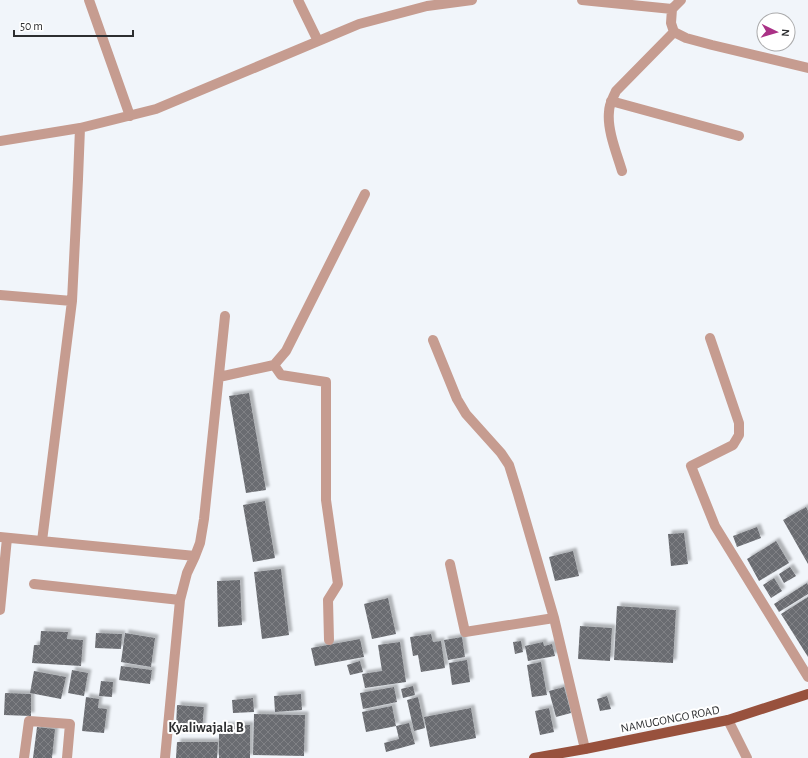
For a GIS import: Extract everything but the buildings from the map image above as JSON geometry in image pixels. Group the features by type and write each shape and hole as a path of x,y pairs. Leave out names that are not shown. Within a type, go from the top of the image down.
{"main road":[{"name":"NAMUGONGO ROAD","path":"534,758 728,720 808,694"}],"street":[{"path":"90,0 130,116"},
{"path":"298,0 318,41"},
{"path":"0,141 80,128 156,109 359,24 427,6 472,0"},
{"path":"582,0 672,9"},
{"path":"681,0 672,9 671,23 674,32 686,38 706,44 808,68"},
{"path":"622,171 609,126 608,112 611,101 616,91 674,32"},
{"path":"611,101 739,136"},
{"path":"42,541 72,301 80,128"},
{"path":"220,377 274,365 286,351 366,194"},
{"path":"0,295 72,301"},
{"path":"164,758 180,600 187,573 200,543 204,519 220,377 225,316"},
{"path":"710,338 739,423 739,435 733,446 691,466 715,526 808,677"},
{"path":"433,340 457,398 466,414 501,453 509,465 554,618 585,749"},
{"path":"274,365 281,375 326,382 326,500 338,584 328,600 329,640"},
{"path":"0,610 4,537 195,556"},
{"path":"450,564 465,632 554,618"},
{"path":"34,584 180,600"},
{"path":"728,720 747,758"},
{"path":"24,758 29,721 70,724 67,758"}],"district":[{"name":"Kyaliwajala B","path":"206,727"}]}
